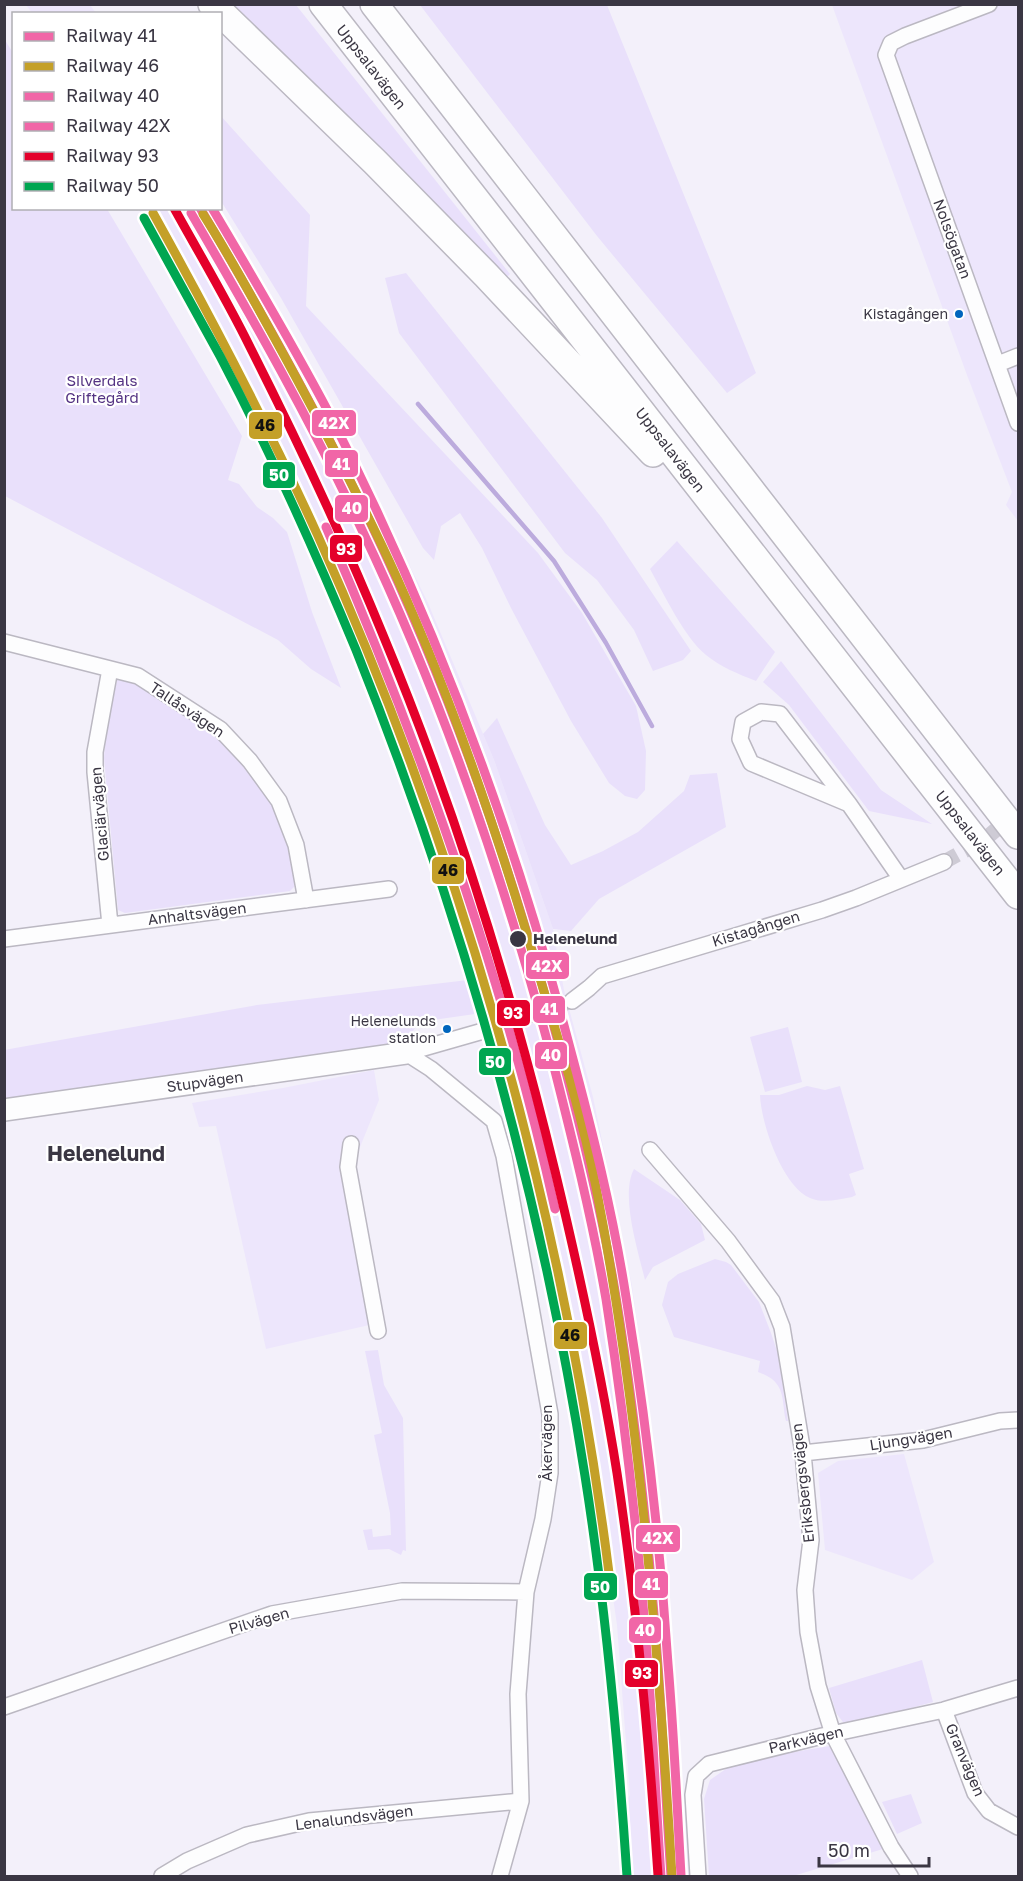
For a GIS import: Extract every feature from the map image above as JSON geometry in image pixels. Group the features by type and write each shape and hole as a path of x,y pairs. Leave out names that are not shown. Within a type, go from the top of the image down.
{"highway":[{"name":"Uppsalavägen","path":"322,4 1018,896"},
{"path":"374,4 1018,835"},
{"path":"382,4 473,132"},
{"path":"222,14 375,162 486,275 752,556"}],"street":[{"name":"Nolsögatan","path":"989,4 905,36 891,44 886,55 1018,423"},
{"path":"998,364 1018,356"},
{"name":"Tallåsvägen","path":"4,642 138,676 220,729 250,761 279,801 296,845 306,900"},
{"name":"Glaciärvägen","path":"110,669 96,752 95,772 110,925"},
{"path":"849,804 751,763 740,739 742,722 761,711 780,714 849,804 901,879"},
{"name":"Kistagången","path":"572,1001 602,976 822,910 944,862"},
{"name":"Anhaltsvägen","path":"4,939 389,889"},
{"path":"406,1053 497,1027"},
{"name":"Stupvägen","path":"4,1110 406,1053"},
{"name":"Åkervägen","path":"406,1053 431,1069 494,1121 504,1156 550,1414 550,1473 543,1520 525,1592 518,1694 521,1801 500,1876"},
{"path":"351,1144 348,1167 378,1331"},
{"name":"Eriksbergsvägen","path":"650,1150 728,1241 772,1301 782,1327 803,1453 811,1540 805,1590 808,1632 819,1686 833,1734 891,1847 910,1876"},
{"name":"Ljungvägen","path":"803,1453 923,1440 1000,1421 1018,1420"},
{"name":"Pilvägen","path":"4,1707 272,1614 402,1591 525,1592"},
{"name":"Parkvägen","path":"698,1876 693,1795 696,1776 709,1764 944,1710 1018,1688"},
{"name":"Granvägen","path":"944,1710 975,1792 988,1810 1018,1827"},
{"name":"Lenalundsvägen","path":"162,1876 187,1861 247,1835 309,1821 521,1801"}],"shaded area":[{"path":"26,5 90,5 95,12 31,12"},
{"path":"832,5 1018,5 1018,521 1006,505 1012,492"},
{"path":"154,210 218,210 273,299 354,452 428,603 494,760 553,929 564,990 593,1097 632,1286 652,1428 673,1639 689,1876 627,1876 623,1806 630,1795 617,1625 589,1432 549,1227 504,1043 417,770 305,502 222,332"},
{"path":"374,1070 379,1100 352,1167 382,1322 266,1349 216,1126 199,1127 192,1103"},
{"path":"904,1454 934,1562 912,1580 825,1550 818,1473 838,1461"}],"green space":[{"path":"228,5 296,5 510,274 503,281"},
{"path":"420,5 607,5 756,373 727,393 597,236"},
{"name":"Silverdals Griftegård","path":"5,40 12,51 12,210 108,210 242,436 228,480 239,484 257,507 287,532 312,612 341,688 311,669 278,640 5,496"},
{"path":"222,117 310,215 306,306 538,553 582,613 636,706 646,751 645,790 637,799 625,796 609,783 571,721 482,548 460,513 441,526 434,560 423,548 281,298 222,203"},
{"path":"406,273 602,518 691,651 683,660 653,671 634,630 597,580 565,553 399,333 385,278"},
{"path":"677,541 775,652 756,681 724,667 706,655 682,626 668,602 650,569"},
{"path":"781,661 881,790 932,824 869,811 789,705 763,682"},
{"path":"118,678 146,685 225,739 275,805 290,846 296,876 294,887 290,891 125,913 118,910 104,758 106,727"},
{"path":"497,718 545,825 571,865 638,832 684,791 690,775 717,773 726,827 599,899 571,931 553,929 483,734"},
{"path":"468,980 475,1014 419,1022 403,1046 5,1104 4,1050 257,1005"},
{"path":"788,1027 802,1082 765,1092 750,1037"},
{"path":"807,1086 825,1090 840,1086 864,1169 849,1174 856,1195 852,1197 826,1201 810,1198 791,1181 775,1152 764,1121 760,1095 779,1095"},
{"path":"634,1169 680,1200 701,1224 705,1240 653,1267 645,1280 629,1208 630,1180"},
{"path":"715,1259 731,1265 759,1302 778,1354 788,1421 786,1421 782,1395 777,1384 758,1372 760,1361 674,1337 662,1305 668,1282 678,1274"},
{"path":"378,1350 384,1385 403,1418 406,1551 403,1550 401,1555 389,1549 368,1550 363,1530 372,1529 373,1537 391,1535 390,1513 374,1435 382,1433 365,1351"},
{"path":"922,1660 933,1702 846,1726 836,1713 829,1688"},
{"path":"830,1746 837,1752 883,1849 793,1876 709,1876 704,1799 710,1780 733,1764"},
{"path":"911,1794 922,1823 897,1834 882,1802"}],"waterway":[{"path":"418,404 554,561 606,643 652,726"}],"tunnel":[{"path":"944,862 984,840 1018,811"},
{"path":"497,1027 572,1001"}],"rail line":[{"name":"93","path":"175,210 232,312 268,383 368,598 434,766 479,900 520,1035 564,1209 611,1435 636,1623 658,1875"},
{"name":"41","path":"201,210 311,405 372,526 401,590 429,655 479,787 543,989 592,1176 611,1267 623,1343 636,1435 650,1573 660,1691 671,1876"},
{"name":"42X","path":"213,210 330,415 403,568 467,725 523,885 548,966 615,1234 633,1343 652,1480 661,1572 681,1875"},
{"name":"46","path":"153,213 239,373 318,536 371,660 419,786 463,914 502,1044 536,1175 565,1307 590,1440 609,1573"},
{"name":"40","path":"191,213 302,409 343,489 391,594 445,724 469,790 533,991 588,1208 613,1345 631,1482 640,1574 661,1876"},
{"name":"46","path":"203,214 246,286 329,440 384,550 418,626 457,724 492,824 570,1080 596,1187 636,1444 653,1617 672,1876"},
{"name":"50","path":"144,218 257,428 356,650 430,851 494,1057 546,1265 585,1476 610,1676 627,1876"},
{"name":"41","path":"326,527 395,693 457,863 511,1035 555,1209"}],"place":[{"name":"Kistagången","path":"959,314"},
{"name":"Helenelund","path":"518,939"},
{"name":"Helenelunds station","path":"447,1029"}],"district":[{"name":"Helenelund","path":"106,1154"}]}
